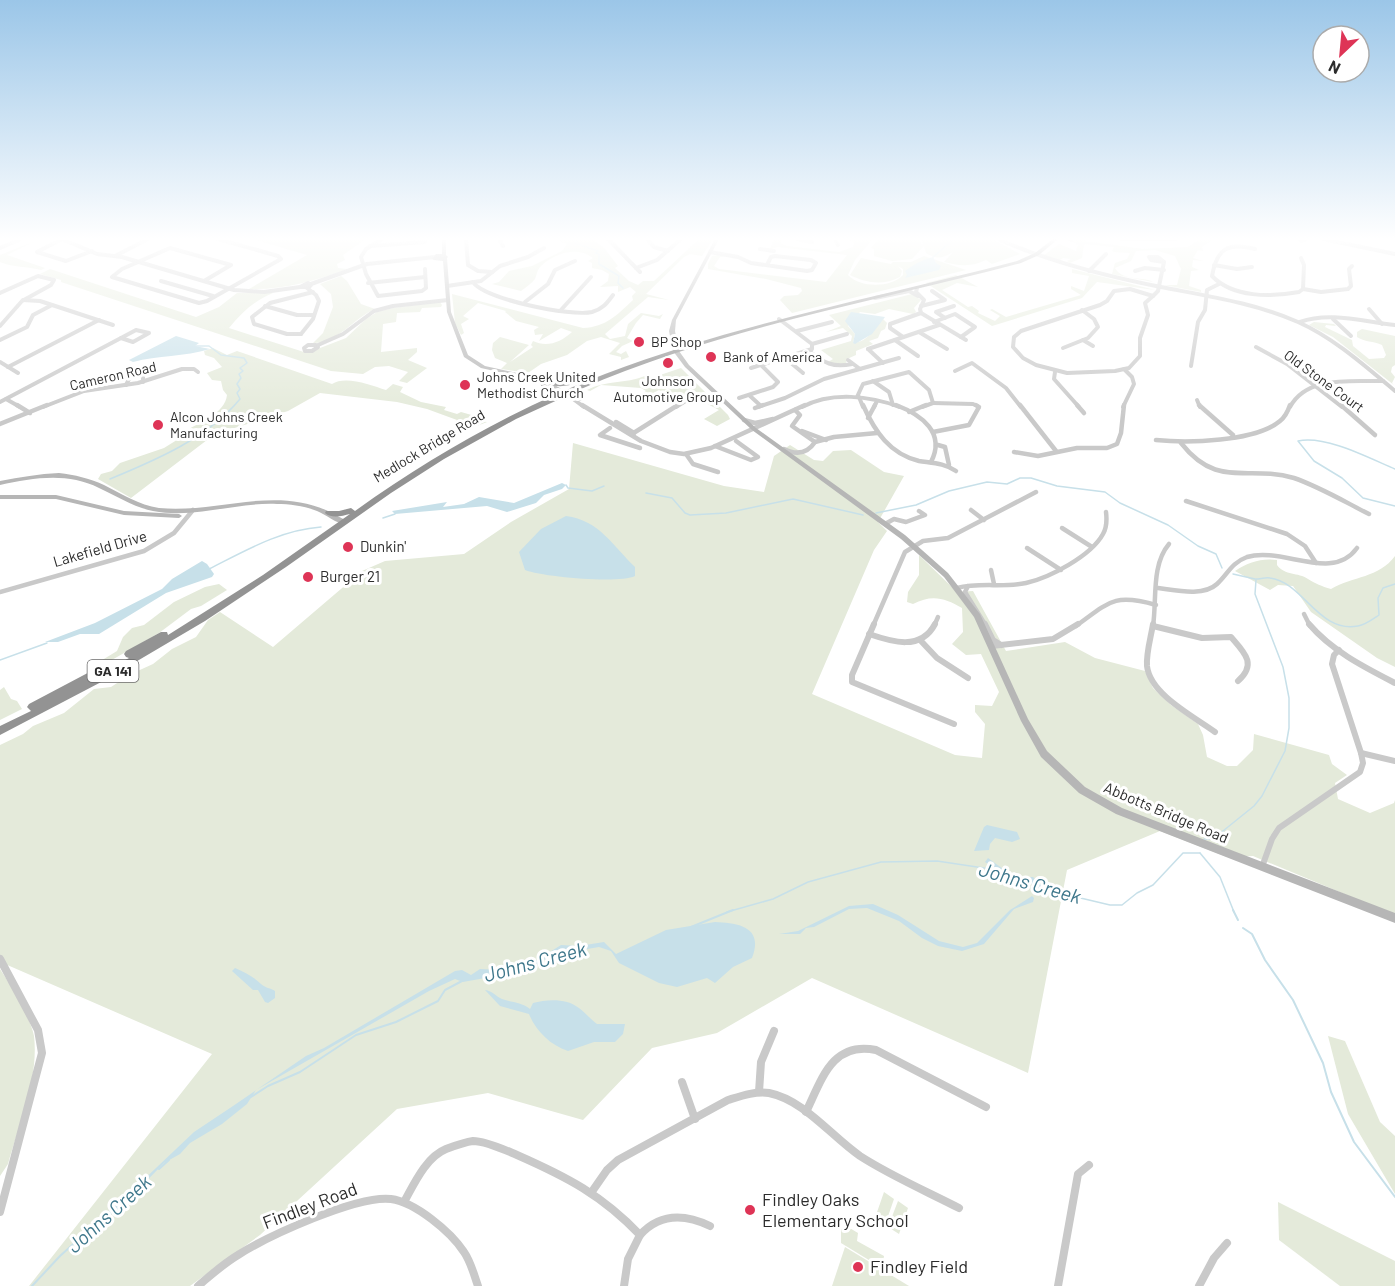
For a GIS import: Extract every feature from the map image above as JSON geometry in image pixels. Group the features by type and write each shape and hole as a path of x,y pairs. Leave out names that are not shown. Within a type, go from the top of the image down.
{"highway":[{"name":"Medlock Bridge Road","path":"0,731 152,649 260,581 351,511 439,453 548,396 566,394 607,372 676,349 866,299"},
{"name":"Medlock Bridge Road","path":"781,321 870,299"},
{"name":"Medlock Bridge Road","path":"0,724 195,617 440,458 516,416 578,388 676,349"},
{"path":"552,384 571,383 607,372"},
{"path":"542,380 548,396"},
{"path":"578,388 575,395 580,400"},
{"path":"329,513 339,514 351,511"}],"street":[{"path":"181,299 194,303 211,299"},
{"path":"284,299 265,306 252,317 254,324 287,334 302,334"},
{"path":"302,334 314,315 318,299"},
{"path":"514,299 575,314 597,311 611,299"},
{"path":"525,302 529,299"},
{"path":"561,311 572,299"},
{"path":"676,349 672,331 674,320 685,299"},
{"path":"921,306 928,306 944,299"},
{"path":"1107,299 1105,302 1021,331 1014,337 1013,347 1033,363 1055,372 1081,373 1124,369 1136,363 1140,356 1140,338 1148,315 1146,303 1150,299"},
{"path":"1191,366 1198,322 1205,310 1206,299"},
{"path":"1222,299 1255,307 1300,323 1332,340 1394,389"},
{"path":"0,326 23,300 38,300 113,325"},
{"path":"302,334 308,345 304,349 314,351 318,345 343,334 374,311 393,306 448,300 452,323 469,358 488,369 552,384 610,420"},
{"path":"921,313 924,300"},
{"path":"0,340 27,327 33,315 52,305"},
{"path":"265,306 297,315 314,315"},
{"path":"945,318 936,312 954,306"},
{"path":"1369,309 1382,324"},
{"path":"1063,348 1092,336 1098,327 1094,319 1082,310"},
{"path":"921,313 966,340"},
{"path":"903,337 890,328 890,324 921,313"},
{"path":"934,322 955,314 975,327 975,330 961,338"},
{"path":"1300,323 1333,319 1395,325"},
{"path":"1333,319 1351,336"},
{"path":"8,367 99,320"},
{"path":"781,321 813,344"},
{"path":"797,331 832,322"},
{"path":"883,363 868,349 939,325"},
{"path":"0,402 69,368 121,338 138,329 149,333 133,342 121,338"},
{"path":"919,332 947,350"},
{"path":"813,344 847,334"},
{"path":"895,340 918,356"},
{"path":"1083,340 1093,346"},
{"path":"751,368 809,351 813,344"},
{"name":"Old Stone Court","path":"1256,347 1287,364 1318,386 1376,435"},
{"name":"Abbotts Bridge Road","path":"676,349 687,366 734,410 751,430"},
{"path":"809,351 828,365 839,367 852,364"},
{"path":"785,358 803,373"},
{"path":"755,408 824,379 899,358"},
{"path":"848,360 860,369"},
{"path":"0,362 18,374"},
{"path":"955,371 972,363 1000,382 1056,451"},
{"path":"739,398 773,387 778,382 761,365"},
{"name":"Cameron Road","path":"0,424 84,391 143,382 182,369 194,369 198,372"},
{"path":"1014,452 1034,456 1077,448 1107,448 1117,444 1121,434 1123,407 1134,384 1132,377 1124,369"},
{"path":"933,403 929,390 909,372 863,384 858,397 876,433 885,442 910,459 949,465"},
{"path":"1055,372 1054,379 1084,413"},
{"path":"126,385 130,377 140,374 143,374 143,382"},
{"path":"873,381 889,392 893,405"},
{"path":"1156,440 1182,443 1233,435 1276,424 1284,417 1296,395 1318,386 1383,381"},
{"path":"773,387 784,396"},
{"path":"566,394 580,400 647,442 668,452 686,454 714,446 786,414"},
{"path":"632,434 695,395"},
{"path":"749,395 761,406"},
{"path":"744,420 755,423 772,419 832,398 858,397 877,401 909,412 921,419 933,432 938,445 931,462"},
{"path":"6,399 30,413"},
{"path":"1197,400 1198,405 1233,435"},
{"path":"868,418 877,401"},
{"path":"909,412 933,403 973,404 979,407 969,425 933,432"},
{"name":"Abbotts Bridge Road","path":"734,410 737,418 748,428 765,437 917,545 957,588 997,646 1035,741 1069,780 1119,811 1395,918"},
{"path":"796,410 800,415 792,426 815,442"},
{"path":"751,430 772,419"},
{"path":"765,437 763,429 767,424"},
{"path":"610,428 600,435 639,448 647,442"},
{"path":"798,430 826,440"},
{"path":"829,431 834,437"},
{"path":"826,482 802,461 805,452 815,442 834,437 876,433"},
{"path":"714,446 751,460 758,457 736,441"},
{"path":"1182,443 1192,459 1210,469 1227,474 1291,478 1369,514"},
{"path":"774,444 790,452 805,452"},
{"path":"938,445 945,447 946,459 956,471"},
{"path":"729,452 742,446"},
{"path":"936,453 940,464"},
{"path":"686,454 693,464 718,472"},
{"path":"0,483 44,476 74,477 97,484 129,501 158,510 192,512 278,500 303,503 329,513 339,522"},
{"path":"954,724 849,683 901,558 917,545 948,538 1036,492"},
{"path":"0,498 56,497 115,511 154,516 261,506 288,506 316,512 339,522"},
{"path":"115,511 129,501"},
{"path":"1186,501 1287,534 1305,546 1316,563"},
{"path":"1003,504 1008,507"},
{"path":"971,510 984,520"},
{"path":"883,523 894,519 906,522 925,515 919,511"},
{"name":"Lakefield Drive","path":"0,592 144,551 174,533 192,512"},
{"path":"957,588 970,585 1031,583 1061,570 1101,539 1106,531 1106,512"},
{"name":"Abbotts Bridge Road","path":"894,519 891,525 904,535 903,537"},
{"path":"1062,528 1092,547"},
{"path":"1169,544 1163,551 1157,571 1158,588 1147,665 1154,686 1215,732"},
{"path":"1027,548 1061,570"},
{"path":"1158,588 1184,592 1215,586 1228,569 1255,555 1316,563 1348,558 1357,548"},
{"path":"991,570 994,584"},
{"name":"Abbotts Bridge Road","path":"970,585 965,588 965,592 979,611 997,646"},
{"path":"997,646 1053,639 1119,598 1156,605"},
{"path":"1304,614 1306,623 1339,650 1395,683"},
{"path":"869,634 900,643 921,640 930,634 938,617"},
{"path":"1153,626 1200,639 1218,640 1231,637 1243,651 1249,664 1247,673 1238,681"},
{"path":"921,640 937,658 968,678"},
{"path":"1262,867 1272,839 1279,828 1360,772 1363,763 1361,753 1332,664 1334,655 1339,650"},
{"path":"1361,753 1395,761"},
{"path":"0,959 38,1030 42,1053 0,1212"},
{"path":"759,1092 761,1062 774,1031"},
{"path":"806,1112 834,1060 841,1052 858,1046 876,1050 986,1107"},
{"path":"682,1082 694,1119"},
{"path":"591,1193 607,1170 618,1160 728,1100 759,1092 778,1095 806,1112 858,1154 883,1170 959,1208"},
{"path":"478,1286 464,1252 453,1238 404,1202 416,1179 445,1149 474,1141 506,1149 552,1169 620,1214 640,1235"},
{"path":"1058,1286 1078,1174 1089,1165"},
{"name":"Findley Road","path":"198,1286 246,1250 277,1235 362,1203 390,1198 404,1202"},
{"path":"624,1286 628,1259 640,1235 647,1227 669,1217 692,1218 710,1226"},
{"path":"1199,1286 1214,1258 1227,1243"}],"green space":[{"path":"113,299 141,299 196,317 219,307 229,299 260,299 238,317 229,328 307,353 346,338 377,312 440,302 442,305 441,307 422,308 420,312 397,313 396,322 383,324 381,352 417,348 417,352 408,360 427,368 407,383 399,381 408,372 389,366 375,367 363,374 331,371"},
{"path":"332,299 358,299 361,304 375,309 338,335 313,343 323,333 333,307"},
{"path":"453,299 471,299 583,328 605,323 633,300 646,299 605,334 610,339 625,336 628,324 641,313 659,316 663,314 660,319 643,315 636,323 627,338 633,341 616,352 621,354 626,351 629,357 621,360 621,357 609,354 620,343 601,337 587,341 567,355 541,364 528,373 501,369 507,363 495,358 492,350 493,343 500,337 529,345 510,362 533,347 531,345 533,341 543,344 554,343 572,332 561,328 539,341 543,334 535,335 534,330 539,327 516,321 506,311 478,303 463,316 469,319 461,324 464,333 461,335 455,323"},
{"path":"781,299 849,299 792,313"},
{"path":"892,299 921,300 914,308 916,312 913,314 889,309 875,314 860,312 848,326 855,334 853,343 867,338 883,319 887,323 878,338 869,341 873,344 856,351 856,355 847,359 846,364 838,365 828,362 833,359 821,350 851,341 852,336 843,328 826,332 841,326 829,315"},
{"path":"951,299 956,299 968,307 972,306 979,311 978,313 995,321 1000,316 990,310 992,309 1006,317 1067,299 1079,299 992,326"},
{"path":"1314,322 1334,324 1336,326 1326,325 1325,327 1352,340 1353,346 1369,359 1384,358 1386,355 1382,345 1360,339 1357,337 1357,332 1362,329 1395,336 1395,365 1391,372 1395,377 1392,383 1394,385 1333,337 1309,325"},
{"path":"213,348 227,355 237,351 332,384 344,380 386,390 393,384 403,387 400,392 421,402 446,407 444,410 457,414 461,412 482,418 480,421 487,422 464,431 454,423 457,420 427,409 397,402 320,393 288,411 225,431 207,440 131,498 98,479 101,474 112,471 120,463 164,448 221,408 227,395 221,381 212,380 207,373 222,367 214,358 205,355 204,351"},
{"path":"681,368 730,419 717,426 704,419 719,410 696,398 698,396 694,393 680,401 659,390 643,398 639,397 646,391 641,388 601,385 645,376 648,379"},
{"path":"573,443 724,486 764,492 774,456 790,445 814,460 823,461 833,451 851,450 884,472 904,476 878,522 887,531 874,550 812,694 955,755 982,758 985,724 975,712 975,705 992,706 999,692 981,654 966,655 952,644 963,632 962,608 938,598 926,599 913,604 907,602 908,592 919,575 919,555 957,592 973,591 1006,651 1065,642 1095,658 1145,671 1153,688 1171,705 1198,724 1203,735 1207,757 1227,766 1237,766 1253,750 1254,734 1329,755 1332,764 1347,775 1335,783 1338,799 1370,813 1394,803 1395,800 1395,915 1253,856 1227,857 1160,831 1067,870 1028,1073 812,978 717,1033 652,1048 583,1120 488,1093 397,1109 260,1235 190,1286 29,1286 212,1054 5,964 0,957 0,745 23,734 33,726 64,713 94,689 111,687 153,664 172,649 196,637 208,620 220,612 273,647 362,571 385,561 464,554 511,522 569,489"},
{"path":"1395,556 1395,667 1377,658 1311,612 1293,586 1278,585 1270,590 1235,571 1255,561 1277,560 1277,565 1284,571 1331,589 1374,573"},
{"path":"219,584 227,590 201,606 191,609 159,633 103,665 99,662 117,651 123,637 132,628 144,625 174,602 205,587"},
{"path":"4,687 11,699 17,701 22,709 0,720 0,690"},
{"path":"0,969 29,1020 34,1036 35,1052 27,1101 8,1164 0,1176"},
{"path":"1328,1036 1345,1041 1380,1122 1395,1136 1395,1194 1348,1114"},
{"path":"884,1192 894,1199 885,1225 875,1218"},
{"path":"898,1201 908,1208 899,1234 888,1227"},
{"path":"1278,1202 1395,1261 1395,1286 1340,1286 1279,1240"},
{"path":"841,1227 848,1227 858,1233 857,1241 884,1256 882,1268 841,1243"},
{"name":"Findley Field","path":"845,1247 909,1286 832,1286"}],"water":[{"path":"851,312 885,317 872,334 855,344 853,343 855,334 845,321"},
{"path":"176,336 199,343 195,346 210,349 133,362 129,360"},
{"path":"562,483 566,485 562,489 544,495 536,503 507,512 487,506 395,514 392,511 447,502 443,507 464,504 479,497 514,503"},
{"path":"566,516 578,518 597,528 635,567 635,576 614,579 581,579 525,570 519,552 541,529"},
{"path":"202,561 214,574 212,577 166,593 99,634 80,634 58,642 45,642 95,623 162,589 172,579"},
{"path":"987,825 1017,832 1020,839 1012,842 995,838 989,850 974,851"},
{"path":"988,858 1014,877 1033,877 1051,894 1030,884 1027,883 1024,886 1021,881 1019,883 1009,879 985,862"},
{"path":"1032,896 1033,902 1014,909 984,944 962,951 938,946 922,938 899,921 867,908 849,909 814,927 806,928 800,934 779,934 798,931 849,906 873,904 898,915 939,941 963,947 977,943 1010,910"},
{"path":"715,922 740,926 752,933 755,939 752,958 733,967 715,983 707,978 677,987 659,983 619,963 611,951 599,947 552,955 531,969 519,968 513,973 463,982 455,979 429,991 258,1089 306,1056 324,1048 455,971 462,970 471,975 480,969 502,970 537,960 561,945 579,946 604,942 616,954 666,930"},
{"path":"235,968 275,991 275,998 268,1003 265,1002 258,990 253,990 232,971"},
{"path":"485,990 530,1009 533,1003 551,1000 569,1002 597,1024 625,1024 623,1034 615,1042 594,1042 568,1051 544,1037 529,1014 500,1006"},
{"path":"256,1090 247,1104 222,1124 190,1143 180,1154 164,1163 125,1203 97,1226 99,1218 118,1204 194,1132"}],"waterway":[{"path":"110,479 163,456 197,436 227,413 240,399 237,393 240,389 237,384 241,378 239,374 243,371 240,368 247,363 244,358 221,355 209,346 194,346"},
{"name":"Johns Creek","path":"1395,469 1334,444 1321,441 1298,441 1314,461 1342,478 1363,498 1395,506"},
{"path":"876,513 916,505 949,491 987,482 1007,484 1020,478 1031,478 1057,486 1105,492 1120,503 1168,525 1198,546 1216,554 1222,568"},
{"path":"566,485 568,488 592,491 604,486"},
{"path":"646,493 672,498 685,513 690,515 726,513 793,499 863,515"},
{"path":"383,518 395,514"},
{"path":"209,569 277,537 321,527"},
{"path":"1233,574 1255,579"},
{"name":"Johns Creek","path":"1256,579 1268,578 1282,582 1322,615 1344,626 1361,625 1379,615 1378,598 1383,588 1395,584"},
{"name":"Johns Creek","path":"1204,839 1213,839 1254,806 1262,796 1285,751 1289,728 1289,698 1283,667 1255,594 1256,580"},
{"path":"0,660 47,643"},
{"name":"Johns Creek","path":"1051,891 1110,905 1122,905 1137,893 1153,885 1183,853 1200,853 1220,877 1234,912"},
{"name":"Johns Creek","path":"731,911 773,899 808,882 881,862 937,861 997,870"},
{"name":"Johns Creek","path":"691,927 731,911"},
{"path":"1234,912 1238,920"},
{"path":"1243,928 1252,934 1265,960 1293,1000 1323,1063 1331,1092 1354,1142 1395,1197"},
{"name":"Johns Creek","path":"251,1097 268,1086 300,1072 356,1035 396,1022 438,1001 445,990 462,981"},
{"name":"Johns Creek","path":"159,1169 169,1160"},
{"name":"Johns Creek","path":"32,1286 60,1256 99,1221"}],"place":[{"name":"BP Shop","path":"639,342"},
{"name":"Bank of America","path":"711,357"},
{"name":"Johnson Automotive Group","path":"668,363"},
{"name":"Johns Creek United Methodist Church","path":"465,385"},
{"name":"Alcon Johns Creek Manufacturing","path":"158,425"},
{"name":"Dunkin'","path":"348,547"},
{"name":"Burger 21","path":"308,577"},
{"name":"Findley Oaks Elementary School","path":"750,1210"},
{"name":"Findley Field","path":"858,1267"}]}
